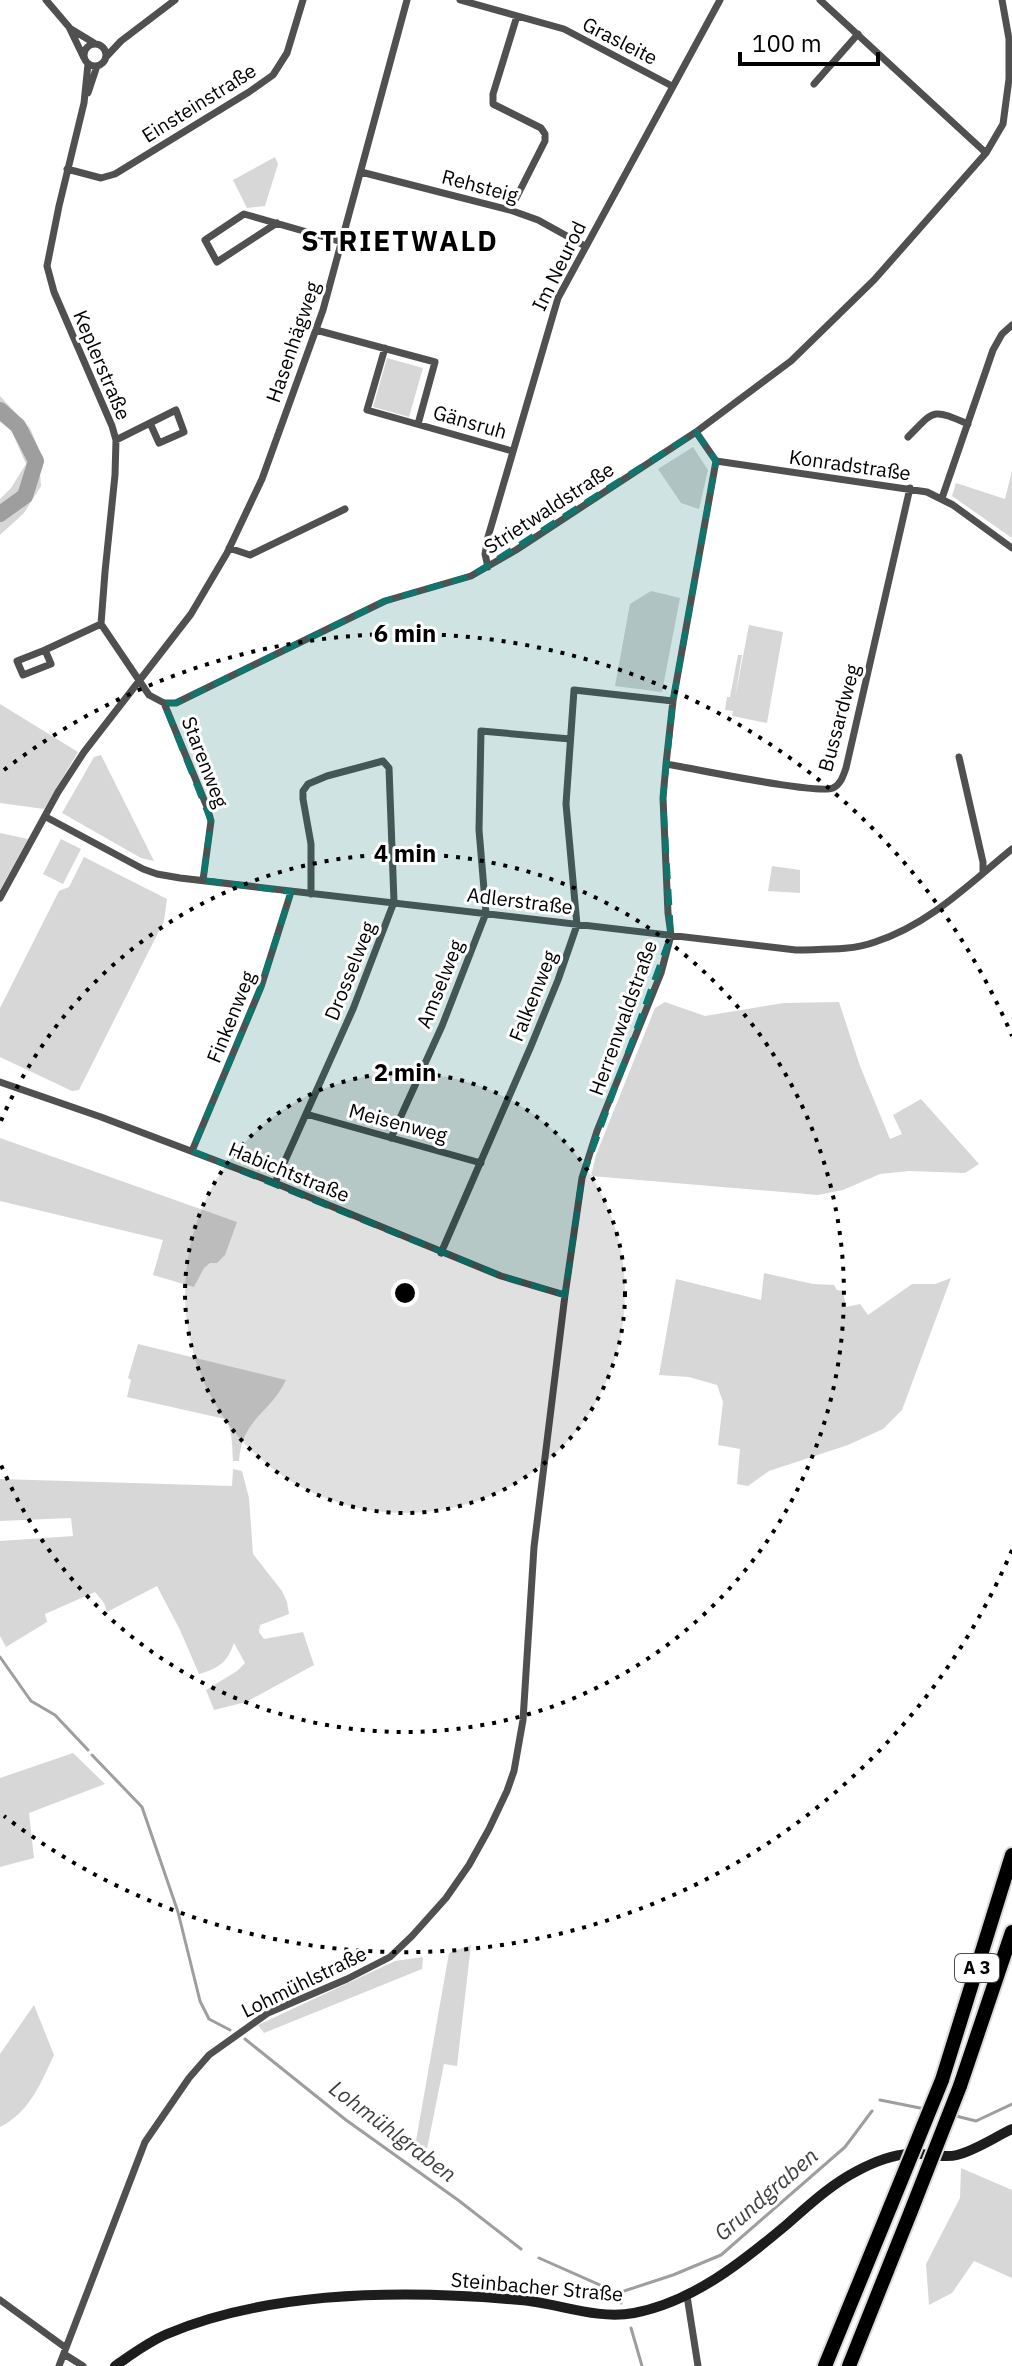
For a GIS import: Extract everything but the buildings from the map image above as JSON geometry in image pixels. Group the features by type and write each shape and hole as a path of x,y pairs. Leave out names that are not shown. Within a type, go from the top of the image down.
{"highway":[{"name":"A 3","path":"825,2366 942,2080 1012,1855"},
{"name":"A 3","path":"849,2366 960,2086 1012,1932"}],"street":[{"path":"46,0 69,27 86,61 97,66"},
{"name":"Keplerstraße","path":"101,624 116,440 54,292 47,266 67,169 97,66 121,41 175,0"},
{"name":"Einsteinstraße","path":"67,169 101,178 115,174 273,75 287,53 303,0"},
{"name":"Hasenhägweg","path":"139,682 191,614 229,548 262,479 316,330 407,0"},
{"name":"Grasleite","path":"460,0 564,29 672,86"},
{"name":"Im Neurod","path":"488,567 485,554 488,537 558,298 720,0"},
{"name":"Strietwaldstraße","path":"164,703 176,703 385,601 461,580 488,567 696,432 791,361 884,269 986,153 1003,124 1009,79 1009,39 1002,0"},
{"path":"824,1 986,153"},
{"path":"510,210 545,141 541,128 493,104 493,94 517,16"},
{"path":"69,27 98,45 106,57"},
{"path":"814,84 858,34"},
{"name":"Keplerstraße","path":"84,103 86,48 121,41"},
{"name":"Rehsteig","path":"361,172 510,210 538,220 585,246"},
{"path":"277,223 217,262 205,240 244,214 277,223 342,242"},
{"path":"942,498 993,350 1002,334 1012,325"},
{"name":"Gänsruh","path":"316,330 435,362 418,424"},
{"name":"Gänsruh","path":"385,348 367,410 512,451"},
{"path":"116,440 150,423 176,410 184,432 159,443 150,423"},
{"path":"908,437 932,414 941,412 968,424"},
{"path":"696,432 716,461"},
{"name":"Konradstraße","path":"716,461 910,488 942,498 1012,548"},
{"name":"Herrenwaldstraße","path":"555,1381 582,1178 597,1131 661,973 671,935 663,798 666,764 673,701 716,461"},
{"name":"Bussardweg","path":"666,764 805,788 832,788 840,783 910,488"},
{"path":"229,548 250,555 345,509"},
{"path":"45,650 51,664 23,675 17,661 101,624 149,695 164,703"},
{"path":"0,898 58,792 84,752 139,682"},
{"name":"Falkenweg","path":"441,1253 558,980 577,925 566,804 574,690 673,701"},
{"name":"Starenweg","path":"164,703 211,821 203,880"},
{"name":"Amselweg","path":"391,1138 442,1026 486,913 479,830 481,731 570,739"},
{"path":"959,757 983,872"},
{"name":"Drosselweg","path":"275,1183 353,1009 394,902 389,768 383,761 327,776 308,784 303,791 311,844 311,894"},
{"name":"Adlerstraße","path":"46,817 157,874 796,950 835,949 873,943 907,929 941,908 1012,849"},
{"name":"Finkenweg","path":"192,1151 261,987 291,892"},
{"name":"Habichtstraße","path":"0,1082 275,1183 501,1276 565,1295"},
{"name":"Meisenweg","path":"306,1114 481,1163"},
{"name":"Lohmühlstraße","path":"59,2366 145,2142 189,2078 209,2055 268,2013 390,1957 446,1898 489,1829 514,1771 523,1720 534,1547 555,1381"},
{"name":"Steinbacher Straße","path":"115,2366 164,2335 201,2322 305,2299 364,2295 505,2299 619,2315 637,2312 687,2296 729,2270 830,2187 859,2170 909,2154 956,2156 1012,2129"},
{"path":"687,2296 698,2366"},
{"path":"0,2300 83,2366"}],"highlighted area":[{"path":"696,432 716,461 673,701 663,798 671,935 582,1178 565,1295 501,1276 192,1151 261,987 291,892 203,880 211,821 164,703 176,703 385,601 471,576"}],"shaded area":[{"path":"275,157 278,164 265,206 247,208 233,180"},
{"path":"387,358 423,368 409,417 373,407"},
{"path":"0,396 30,428 38,447 41,486 24,513 0,535 0,499 26,464 11,430 0,422"},
{"path":"693,447 708,470 699,509 681,503 658,469"},
{"path":"1012,471 1012,538 952,496 956,483 1005,499"},
{"path":"651,591 680,598 662,692 615,686 630,604"},
{"path":"749,625 783,632 767,723 732,716 733,711 725,710 738,655 742,655 735,698"},
{"path":"0,704 78,752 44,809 0,803"},
{"path":"101,755 154,861 141,858 62,813 94,757"},
{"path":"0,833 28,839 0,890"},
{"path":"61,839 81,849 63,884 43,874"},
{"path":"84,857 167,899 164,921 79,1090 72,1091 0,1057 0,1008 59,891 69,887"},
{"path":"772,866 800,870 800,893 768,891"},
{"path":"665,1002 705,1016 784,1003 839,1002 860,1066 890,1139 902,1134 893,1115 921,1099 979,1164 965,1173 909,1171 880,1174 843,1190 818,1195 591,1176 596,1155 655,1008"},
{"path":"0,1138 237,1222 225,1255 217,1263 210,1263 204,1268 194,1287 153,1275 163,1240 0,1201"},
{"path":"764,1273 813,1284 834,1285 837,1290 843,1291 846,1307 860,1304 868,1315 912,1284 935,1284 951,1278 902,1410 883,1429 848,1445 769,1471 748,1486 737,1484 740,1449 718,1445 723,1402 717,1385 689,1377 659,1375 676,1279 761,1300"},
{"path":"138,1344 286,1380 245,1435 239,1461 233,1461 231,1433 225,1419 127,1397 131,1380 128,1378"},
{"path":"233,1469 242,1471 249,1498 253,1554 282,1591 289,1614 260,1625 259,1632 264,1639 303,1632 314,1665 246,1702 214,1710 206,1690 245,1663 234,1643 221,1664 199,1674 157,1586 107,1612 95,1592 45,1614 47,1622 6,1647 0,1636 0,1541 73,1536 71,1518 0,1521 0,1479 232,1486"},
{"path":"73,1753 105,1784 29,1813 34,1858 0,1867 0,1778"},
{"path":"471,1945 457,2066 444,2064 425,2159 414,2152 449,1953"},
{"path":"423,1957 422,1969 264,2033 258,2025 395,1961"},
{"path":"34,2005 54,2055 26,2105 0,2127 0,2054"},
{"path":"961,2168 1012,2190 1012,2278 974,2261 952,2293 929,2305 926,2264 960,2198"}],"waterway":[{"path":"0,410 18,426 36,461 25,496 0,514"},
{"name":"Lohmühlgraben","path":"0,1657 31,1701 55,1715 88,1750"},
{"name":"Lohmühlgraben","path":"92,1755 142,1807 178,1912 200,2001 209,2019 230,2030"},
{"name":"Lohmühlgraben","path":"245,2039 346,2120 521,2249"},
{"name":"Grundgraben","path":"880,2100 925,2109"},
{"name":"Grundgraben","path":"952,2115 976,2121 1012,2104"},
{"name":"Grundgraben","path":"618,2293 721,2255 845,2147 872,2111"},
{"name":"Lohmühlgraben","path":"539,2258 618,2293"},
{"path":"618,2293 621,2303"},
{"path":"631,2328 642,2366"}],"district":[{"name":"STRIETWALD","path":"400,241"}]}
